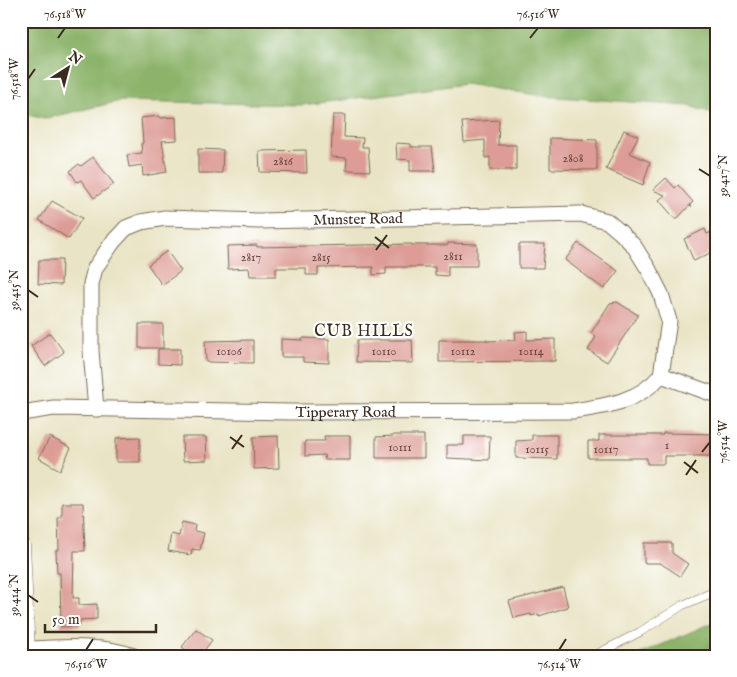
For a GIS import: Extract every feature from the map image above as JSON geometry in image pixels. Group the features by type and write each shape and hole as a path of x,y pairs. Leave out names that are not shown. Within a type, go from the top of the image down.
{"street":[{"name":"Munster Road","path":"96,409 91,351 92,284 96,268 112,242 126,228 141,222 165,218 259,220 581,214 597,218 607,222 634,246 661,294 669,321 661,375"},
{"path":"661,375 716,395"},
{"name":"Tipperary Road","path":"21,413 54,408 292,412 573,411 598,408 630,399 653,386 661,375"},
{"path":"21,545 26,652 92,648 134,656"}],"lane":[{"path":"593,656 640,632 683,605 716,591"}],"green space":[{"path":"21,21 716,21 716,114 689,106 543,96 465,84 303,105 120,101 44,119 21,113"},
{"path":"716,621 716,656 636,656"}],"building":[{"path":"333,115 345,115 344,137 363,138 362,147 368,147 370,171 346,170 347,158 331,157"},
{"path":"160,116 160,118 176,117 177,140 162,141 167,172 143,176 142,165 129,167 127,155 142,153 141,118"},
{"path":"499,120 498,145 516,145 516,170 490,170 490,157 485,158 485,140 464,142 462,122"},
{"path":"624,130 638,136 630,153 650,162 643,185 606,169"},
{"path":"550,138 597,140 597,170 550,169"},
{"path":"396,143 411,144 411,147 432,147 435,171 410,171 410,160 397,159"},
{"path":"198,149 223,150 222,173 198,173"},
{"path":"306,150 307,173 260,172 259,151"},
{"path":"93,157 114,184 94,198 81,180 77,182 70,171"},
{"path":"666,178 675,188 678,185 693,202 690,205 692,207 689,206 676,220 659,200 665,195 653,190"},
{"path":"52,201 82,218 69,239 39,220"},
{"path":"705,229 707,234 716,230 716,250 694,261 684,239"},
{"path":"448,243 477,244 477,266 448,266 448,276 435,275 435,267 386,267 386,274 373,275 373,267 318,268 318,275 306,275 306,268 276,268 276,276 250,276 249,268 228,269 227,246 448,245"},
{"path":"578,243 618,271 604,289 565,260"},
{"path":"519,244 545,244 543,268 519,268"},
{"path":"167,251 181,271 162,285 148,265"},
{"path":"39,260 62,260 61,285 38,284"},
{"path":"617,302 638,315 607,362 588,350 596,337 591,333 610,303"},
{"path":"139,324 163,324 163,348 139,348"},
{"path":"527,331 527,340 555,339 555,361 439,362 439,340 516,340 515,332"},
{"path":"50,333 64,352 45,366 31,346"},
{"path":"303,338 329,339 329,363 303,362 303,357 281,357 281,339 303,340"},
{"path":"253,340 253,363 206,362 205,341"},
{"path":"357,340 412,340 413,363 356,362"},
{"path":"158,349 180,349 180,365 158,364"},
{"path":"663,433 716,434 716,456 664,456 664,464 647,464 647,458 588,458 588,441 599,441 599,435 663,435"},
{"path":"424,435 424,458 376,458 376,437"},
{"path":"532,435 557,435 557,459 516,458 516,441 532,440"},
{"path":"278,436 279,468 254,469 253,437"},
{"path":"324,436 350,436 350,460 325,460 324,455 305,456 305,441 325,441"},
{"path":"464,436 490,436 489,460 447,458 447,445 464,445"},
{"path":"50,437 71,448 60,470 39,458"},
{"path":"140,437 140,462 116,462 116,438"},
{"path":"182,437 206,437 207,460 183,461"},
{"path":"62,503 83,503 85,551 74,551 73,598 79,598 79,605 97,604 97,619 80,620 80,626 61,627 60,573 57,573 56,550 59,550 58,518 62,517"},
{"path":"182,522 195,525 194,531 204,533 200,550 192,549 191,555 168,551 171,534 179,536"},
{"path":"644,543 672,543 672,553 688,564 680,576 660,563 644,563"},
{"path":"563,587 568,607 539,616 539,614 531,616 531,614 514,618 509,601"},
{"path":"196,629 212,640 200,656 193,656 182,647"}],"district":[{"name":"CUB HILLS","path":"364,332"}]}
